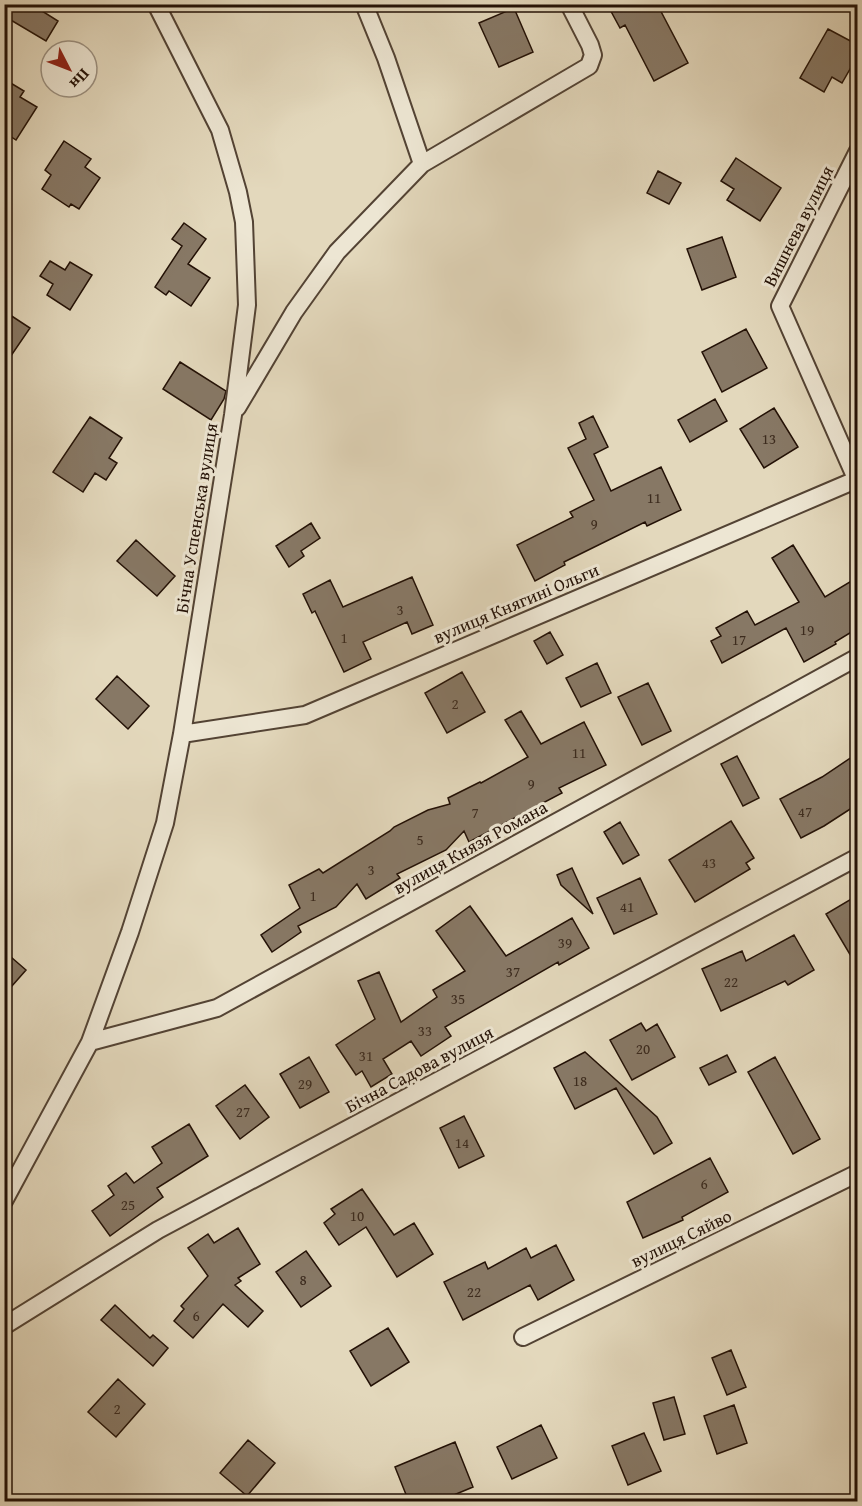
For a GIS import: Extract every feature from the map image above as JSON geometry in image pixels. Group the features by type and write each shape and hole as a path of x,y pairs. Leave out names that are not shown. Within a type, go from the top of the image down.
{"street":[{"name":"Бічна Успенська вулиця","path":"90,1042 130,932 165,823 182,734 233,415 247,305 244,222 220,130 156,4"},
{"path":"364,4 386,58 422,165"},
{"path":"233,415 294,312 337,252 422,165 589,66 593,55 590,45 569,4"},
{"name":"Вишнева вулиця","path":"857,480 780,306 858,151"},
{"name":"вулиця Княгині Ольги","path":"182,734 305,716 857,480"},
{"name":"вулиця Князя Романа","path":"90,1042 217,1008 858,657"},
{"name":"Бічна Садова вулиця","path":"4,1326 158,1230 858,857"},
{"path":"4,1201 90,1042"},
{"name":"вулиця Сяйво","path":"522,1337 858,1173"}],"building":[{"path":"4,4 31,4 58,21 47,39 43,39 4,16"},
{"path":"607,4 657,4 688,63 654,81 625,25 620,28"},
{"path":"514,8 533,52 499,67 479,23"},
{"path":"828,29 858,45 858,55 842,83 832,77 824,92 800,78"},
{"path":"4,79 24,91 20,97 37,107 16,140 4,132"},
{"path":"64,141 91,159 85,167 100,178 79,209 71,204 69,207 42,189 51,175 45,170"},
{"path":"736,158 781,188 760,221 727,200 734,189 721,181"},
{"path":"658,171 681,183 669,204 647,193"},
{"path":"184,223 206,239 188,264 210,278 191,306 169,291 166,295 155,287 182,246 172,239"},
{"path":"722,237 736,277 702,290 687,249"},
{"path":"50,261 65,270 70,262 92,275 70,310 47,295 53,284 40,276"},
{"path":"4,311 30,328 4,366"},
{"path":"746,329 767,368 722,392 702,352"},
{"path":"180,362 226,391 224,399 211,420 163,389"},
{"path":"715,399 727,421 690,442 678,420"},
{"path":"774,408 798,447 764,468 740,429"},
{"path":"593,416 608,447 594,454 611,491 661,467 681,510 647,526 645,522 564,562 565,565 535,581 517,545 573,517 570,512 594,500 568,448 586,439 579,423"},
{"path":"90,417 122,438 109,458 117,463 106,480 95,473 83,492 53,472"},
{"path":"311,523 320,538 301,551 304,556 289,567 276,546"},
{"path":"136,540 175,576 157,596 117,561"},
{"path":"793,545 825,597 858,577 858,628 835,642 836,644 804,662 786,628 722,663 711,641 721,636 716,628 747,611 755,625 799,602 772,558"},
{"path":"412,577 433,625 412,634 407,622 363,642 371,659 344,672 315,611 312,613 303,594 330,580 343,607"},
{"path":"550,632 563,655 547,664 534,641"},
{"path":"597,663 611,693 581,707 566,678"},
{"path":"462,672 485,712 447,733 425,693"},
{"path":"117,676 149,706 128,729 96,699"},
{"path":"648,683 671,731 642,745 618,697"},
{"path":"521,711 541,744 584,722 606,765 559,788 562,793 469,842 464,831 446,850 397,874 400,878 366,899 357,884 336,907 298,926 301,932 272,952 261,935 300,908 289,885 319,869 323,873 394,827 428,810 450,804 448,798 528,757 505,720"},
{"path":"858,753 858,804 801,838 780,799 822,777"},
{"path":"737,756 759,798 743,806 721,764"},
{"path":"731,821 754,858 746,863 750,869 695,902 669,860"},
{"path":"620,822 639,855 623,864 604,832"},
{"path":"572,868 593,914 561,885 557,875"},
{"path":"640,878 657,914 614,934 597,898"},
{"path":"858,895 858,968 826,914"},
{"path":"470,906 506,956 572,918 589,948 559,965 558,962 445,1027 451,1036 421,1056 411,1041 383,1059 392,1074 371,1087 362,1071 356,1075 336,1045 375,1019 358,981 379,972 401,1022 437,997 433,990 465,971 436,931"},
{"path":"794,935 814,970 788,985 785,981 721,1011 702,969 742,951 746,961"},
{"path":"4,951 26,970 4,995"},
{"path":"641,1023 646,1031 657,1024 675,1057 632,1080 610,1040"},
{"path":"585,1052 657,1117 672,1143 654,1154 616,1088 575,1109 554,1068"},
{"path":"727,1055 736,1072 709,1085 700,1068"},
{"path":"309,1057 329,1092 300,1108 280,1074"},
{"path":"775,1057 820,1139 793,1154 748,1072"},
{"path":"245,1085 269,1117 240,1139 216,1106"},
{"path":"464,1116 484,1156 459,1168 440,1128"},
{"path":"189,1124 208,1156 157,1188 163,1197 110,1236 92,1211 114,1195 108,1186 126,1173 134,1183 162,1163 152,1147"},
{"path":"710,1158 728,1192 682,1217 683,1220 643,1238 627,1202"},
{"path":"362,1189 394,1235 414,1223 433,1254 397,1277 366,1227 339,1245 324,1223 335,1214 331,1209"},
{"path":"238,1228 260,1264 238,1278 241,1281 235,1285 263,1311 248,1327 223,1304 193,1338 174,1321 184,1309 181,1306 208,1276 188,1248 208,1234 214,1243"},
{"path":"556,1245 574,1280 538,1300 530,1285 463,1320 444,1282 485,1262 488,1269 526,1248 531,1258"},
{"path":"306,1251 331,1286 301,1307 276,1272"},
{"path":"115,1305 150,1338 153,1335 168,1348 153,1366 101,1320"},
{"path":"388,1328 409,1362 371,1386 350,1351"},
{"path":"731,1350 746,1387 727,1395 712,1358"},
{"path":"118,1379 145,1404 116,1437 88,1412"},
{"path":"674,1397 685,1434 664,1440 653,1403"},
{"path":"734,1405 747,1443 717,1454 704,1416"},
{"path":"541,1425 557,1458 512,1479 497,1447"},
{"path":"644,1433 661,1471 628,1485 612,1446"},
{"path":"248,1440 275,1463 247,1496 220,1473"},
{"path":"455,1442 473,1487 437,1502 409,1502 395,1467"}]}
